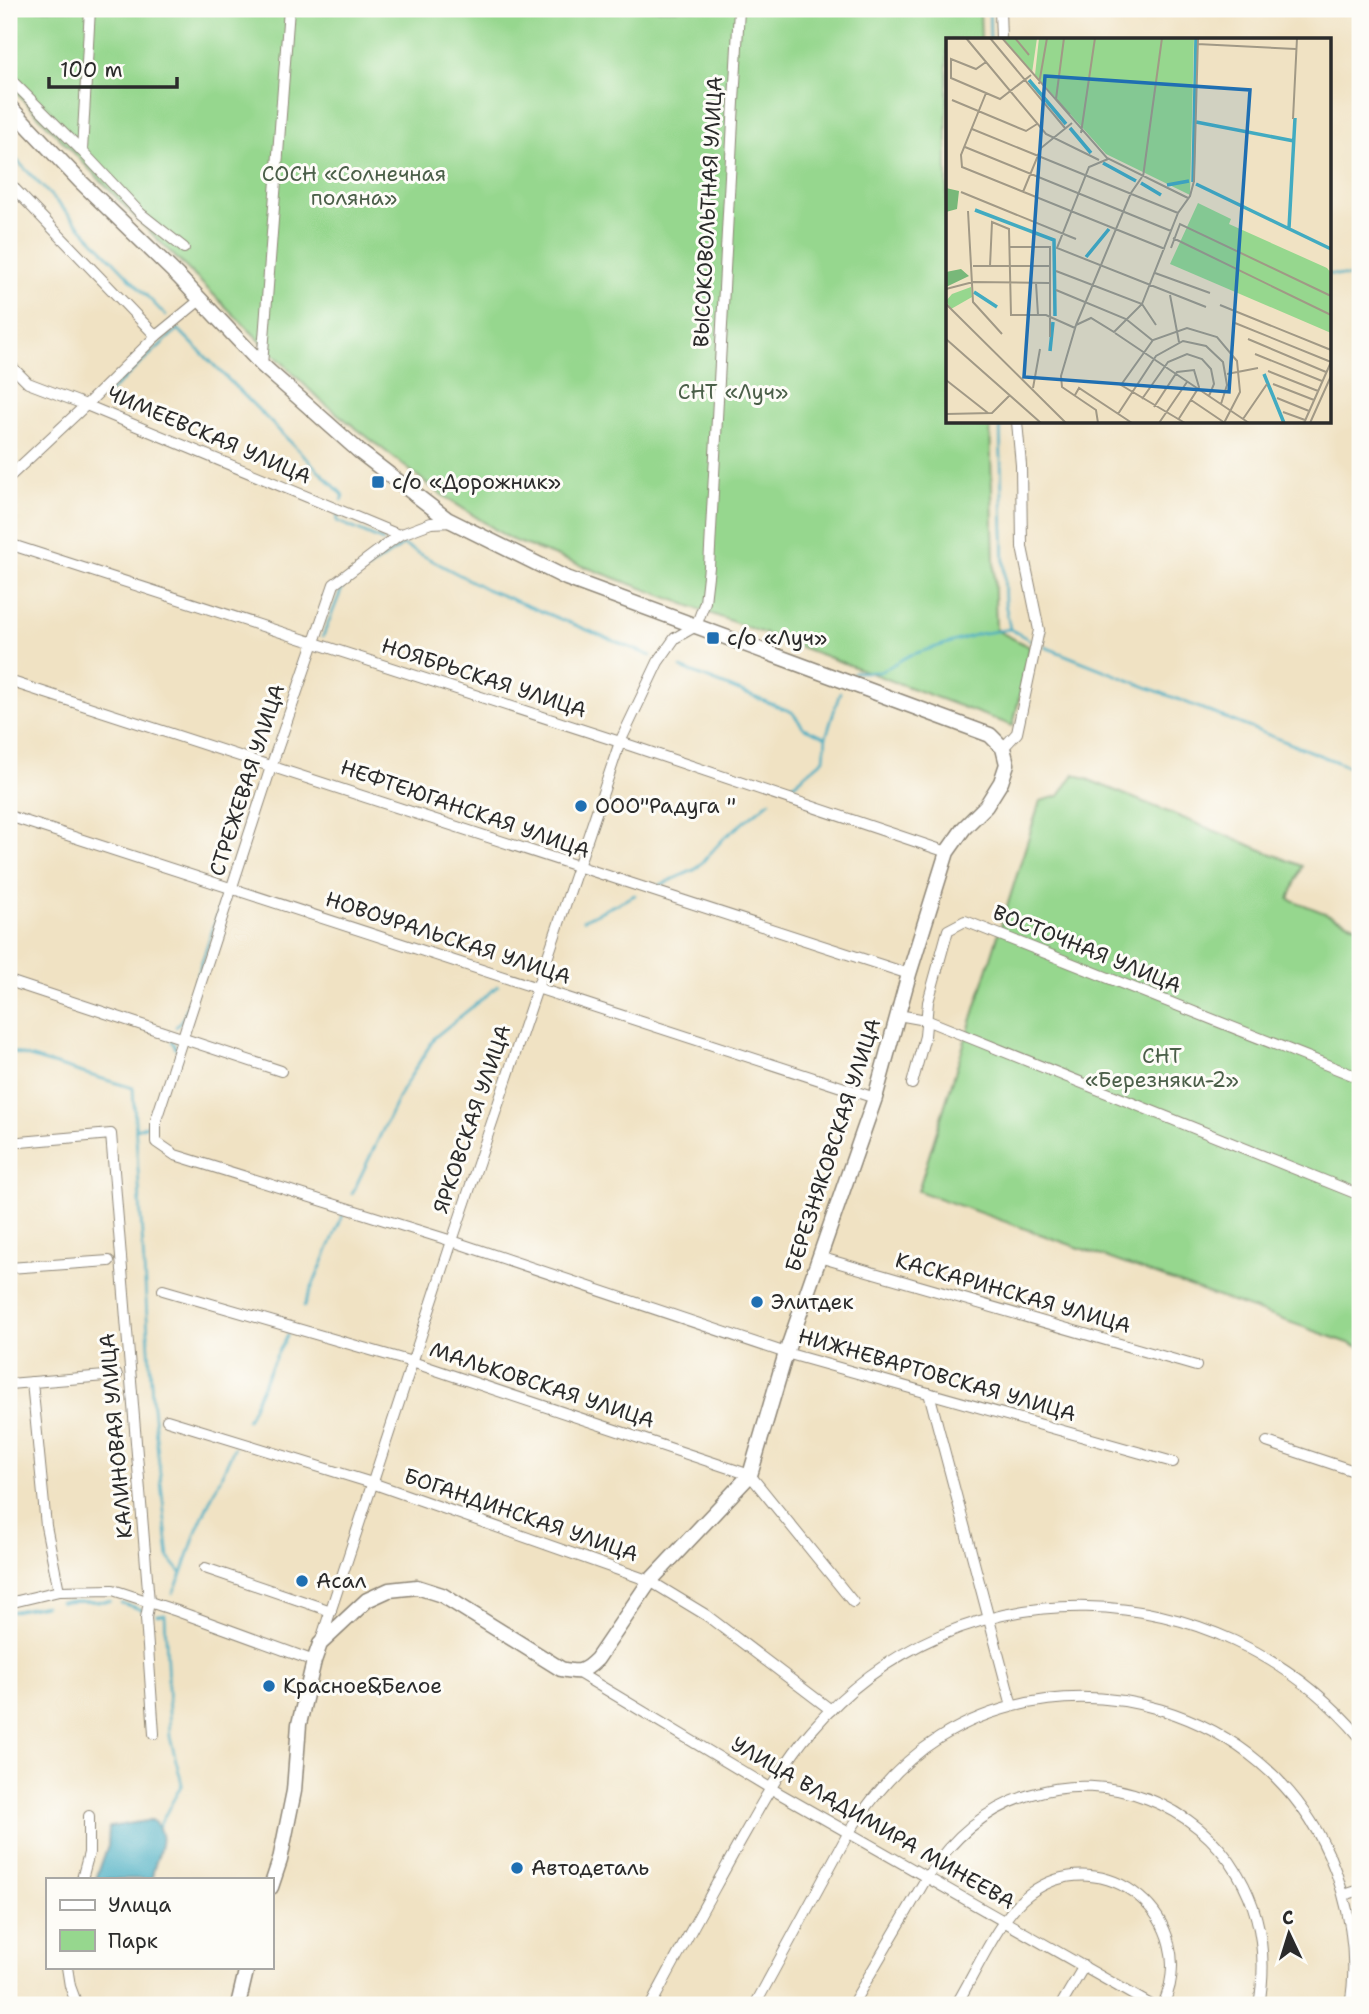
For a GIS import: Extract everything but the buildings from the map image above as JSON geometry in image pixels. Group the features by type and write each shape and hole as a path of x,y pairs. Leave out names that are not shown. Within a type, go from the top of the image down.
{"street":[{"path":"82,151 90,9"},
{"path":"262,365 289,9"},
{"name":"ВЫСОКОВОЛЬТНАЯ УЛИЦА","path":"696,626 705,601 709,567 739,9"},
{"path":"1000,9 1000,38"},
{"path":"9,78 141,214 184,248"},
{"path":"9,106 80,181 179,277 262,365 360,452 453,522 566,578 990,735 1003,748 1017,733 1039,630 1022,547 1021,465 1017,424"},
{"path":"9,183 156,336"},
{"path":"9,477 156,336 200,300"},
{"name":"ЧИМЕЕВСКАЯ УЛИЦА","path":"9,364 28,383 399,535"},
{"name":"СТРЕЖЕВАЯ УЛИЦА","path":"156,1119 334,584 399,535 431,523 453,522"},
{"name":"НОЯБРЬСКАЯ УЛИЦА","path":"9,544 620,742 947,852"},
{"name":"ЯРКОВСКАЯ УЛИЦА","path":"320,1644 620,742 658,662 675,638 696,626"},
{"name":"НЕФТЕЮГАНСКАЯ УЛИЦА","path":"9,681 272,764 909,974"},
{"name":"БЕРЕЗНЯКОВСКАЯ УЛИЦА","path":"578,1672 589,1667 597,1658 650,1581 750,1475 786,1353 875,1098 909,974 947,852 964,828 986,806 1001,782 1007,764 1003,748"},
{"name":"НОВОУРАЛЬСКАЯ УЛИЦА","path":"9,816 875,1098"},
{"name":"ВОСТОЧНАЯ УЛИЦА","path":"912,1084 925,1036 928,1002 948,930 965,921 1360,1079"},
{"path":"9,981 281,1070"},
{"path":"898,1015 926,1020 1360,1195"},
{"name":"НИЖНЕВАРТОВСКАЯ УЛИЦА","path":"156,1119 156,1142 175,1155 452,1241 786,1353 1173,1462"},
{"name":"КАЛИНОВАЯ УЛИЦА","path":"9,1143 111,1134 149,1602 146,1618 154,1734"},
{"name":"КАСКАРИНСКАЯ УЛИЦА","path":"819,1257 1196,1366"},
{"path":"9,1268 108,1261"},
{"name":"МАЛЬКОВСКАЯ УЛИЦА","path":"163,1290 412,1363 750,1475"},
{"path":"9,1384 117,1375"},
{"path":"32,1382 46,1526 59,1591"},
{"path":"929,1393 1012,1706"},
{"name":"БОГАНДИНСКАЯ УЛИЦА","path":"167,1420 372,1483 650,1581 706,1615 831,1710"},
{"path":"1267,1442 1360,1473"},
{"path":"750,1475 853,1602"},
{"path":"205,1568 331,1611"},
{"path":"273,1881 280,1860 293,1791 299,1724 314,1661 320,1644 367,1600 389,1590 416,1587 442,1595 561,1669 578,1672"},
{"path":"9,1602 59,1591 113,1590 314,1661"},
{"path":"651,2005 770,1787 797,1749 831,1710 863,1682 892,1662 933,1640 988,1619 1058,1607 1093,1607 1163,1615 1197,1625 1251,1648 1292,1673 1319,1695 1360,1737"},
{"name":"УЛИЦА ВЛАДИМИРА МИНЕЕВА","path":"578,1672 770,1787 1151,2005"},
{"path":"755,2005 849,1832 879,1789 918,1753 962,1725 1012,1706 1064,1697 1117,1699 1169,1710 1217,1732 1260,1762 1297,1801 1325,1846 1344,1895 1352,1947 1350,2005"},
{"path":"852,2005 927,1877 947,1848 966,1830 987,1814 1019,1798 1053,1789 1088,1786 1123,1791 1172,1810 1201,1830 1225,1856 1244,1886 1261,1936 1263,1971 1259,2005"},
{"path":"82,1878 89,1853 89,1816"},
{"path":"957,2005 1005,1921 1028,1895 1059,1879 1094,1877 1128,1888 1154,1911 1164,1926 1173,1960 1172,1977 1163,2005"},
{"path":"1344,1895 1360,1891"},
{"path":"1061,2005 1083,1966"},
{"path":"67,1968 77,2005"},
{"path":"238,2005 247,1968"}],"green space":[{"name":"СНТ «Луч»","path":"9,9 980,9 981,38 946,38 946,424 990,424 996,630 1030,647 1013,726 510,539 439,493 320,400 144,226 9,85"},
{"name":"СНТ «Березняки-2»","path":"1074,774 1302,866 1289,899 1360,927 1360,1347 918,1191 1040,801 1059,796"}],"water":[{"path":"152,1820 158,1827 161,1841 152,1878 96,1878 108,1845 109,1827"}],"waterway":[{"path":"989,9 990,38"},
{"path":"9,152 166,316"},
{"path":"1330,274 1360,278"},
{"path":"103,398 178,329 344,496 342,500"},
{"path":"1000,424 1005,603 1010,629 1030,640"},
{"path":"338,515 337,521 383,541"},
{"path":"323,636 343,586 403,545 486,589 651,656"},
{"path":"854,672 880,672 910,655 978,634 1010,629"},
{"path":"1045,647 1360,771"},
{"path":"681,668 792,712 804,728 826,737"},
{"path":"790,787 824,759 826,737 840,692"},
{"path":"660,885 696,869 725,837 770,801"},
{"path":"176,1027 184,1016 224,895"},
{"path":"583,920 635,895"},
{"path":"352,1194 402,1090 435,1037 498,986"},
{"path":"172,1041 176,1049"},
{"path":"9,1051 133,1088 152,1398 169,1558 182,1574 173,1593"},
{"path":"136,1129 148,1125 160,1091"},
{"path":"304,1306 343,1215"},
{"path":"247,1420 288,1335"},
{"path":"182,1574 197,1529 234,1448"},
{"path":"60,1602 110,1601"},
{"path":"121,1603 143,1610"},
{"path":"9,1612 45,1605"},
{"path":"157,1615 165,1614 170,1737 182,1784 159,1826"}],"place":[{"name":"с/о «Дорожник»","path":"378,482"},
{"name":"с/о «Луч»","path":"713,638"},
{"name":"ООО\"Радуга \"","path":"581,806"},
{"name":"Элитдек","path":"757,1302"},
{"name":"Асал","path":"302,1581"},
{"name":"Красное&Белое","path":"269,1686"},
{"name":"Автодеталь","path":"517,1868"}],"park label":[{"name":"СОСН «Солнечная поляна»","path":"354,186"}]}
